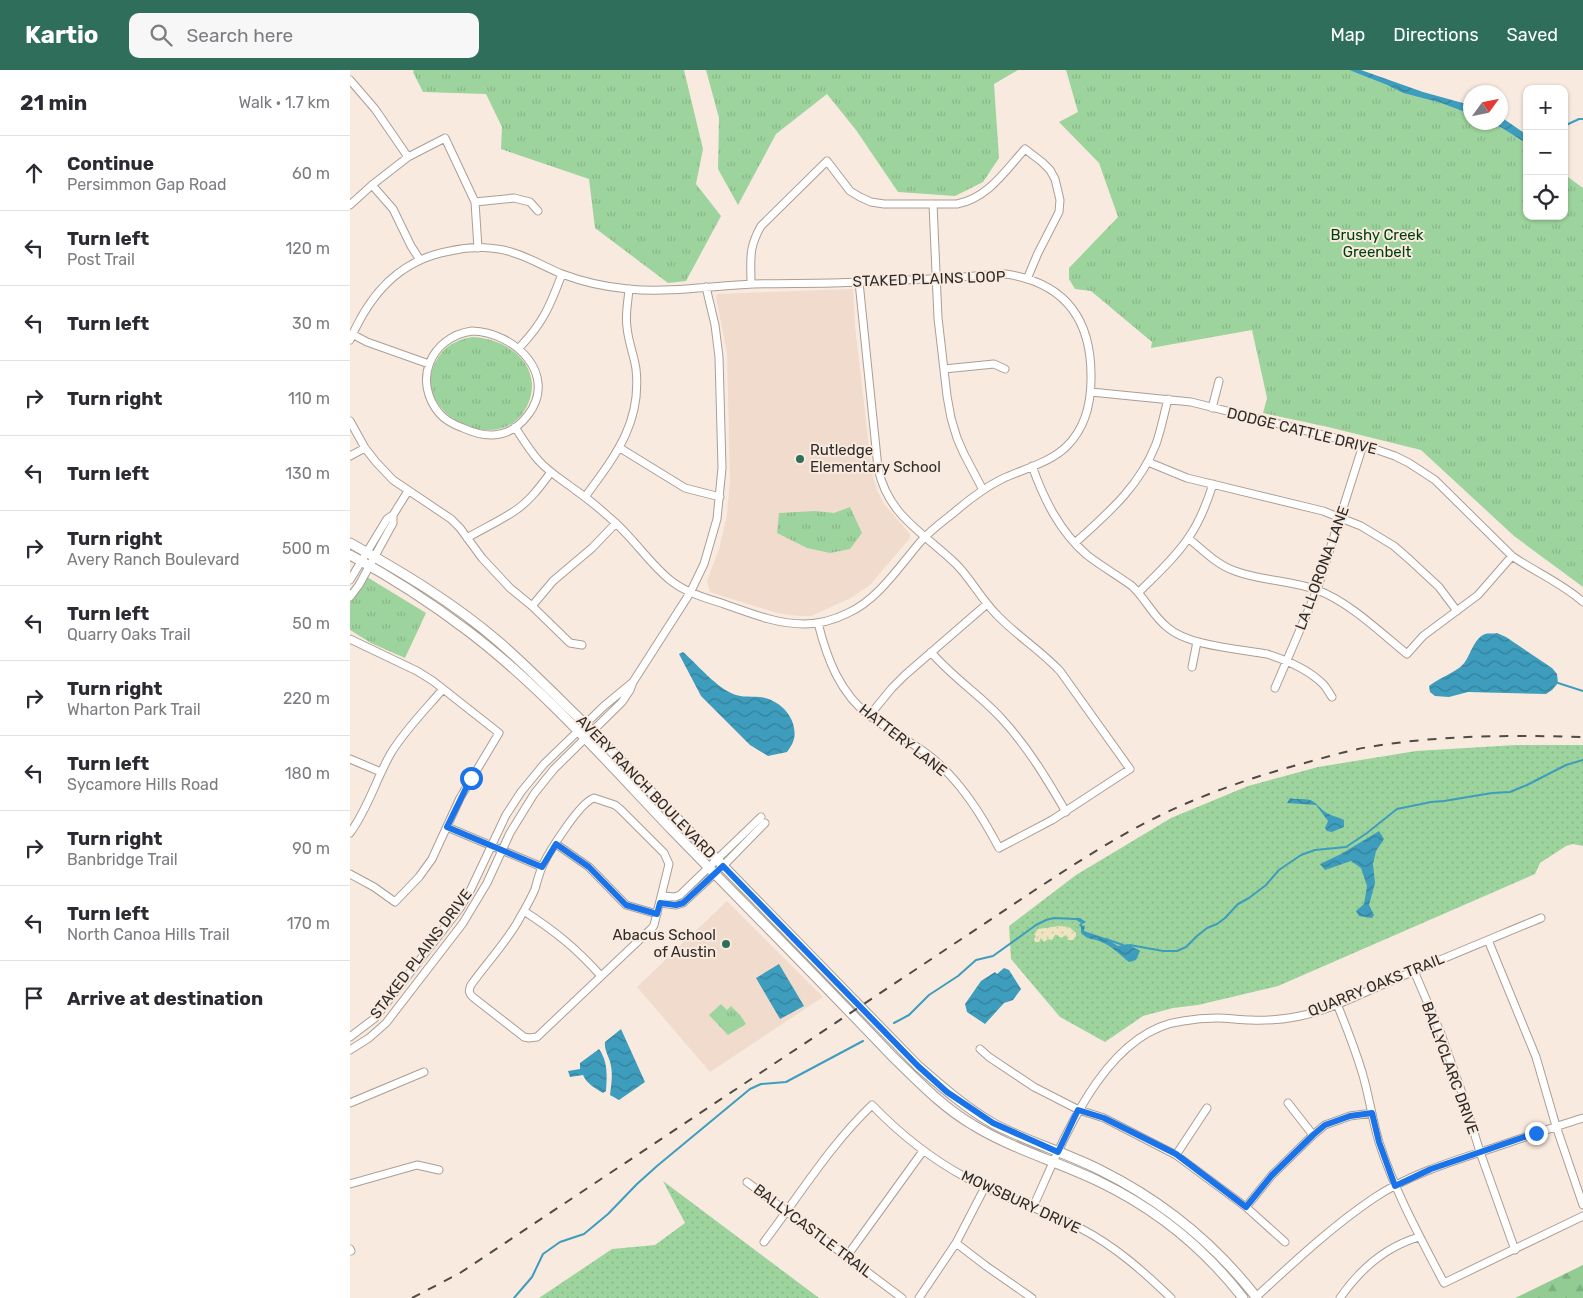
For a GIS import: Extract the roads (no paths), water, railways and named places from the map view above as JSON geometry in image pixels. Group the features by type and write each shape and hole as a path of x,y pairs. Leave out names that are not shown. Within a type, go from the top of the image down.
{"main road":[{"name":"AVERY RANCH BOULEVARD","path":"350,543 368,559 469,631 517,672 581,735 892,1056 934,1096 972,1125 1099,1182 1122,1194 1162,1220 1215,1264 1243,1298"},
{"name":"AVERY RANCH BOULEVARD","path":"350,555 368,559 415,580 499,642 585,724 918,1066 947,1092 993,1123 1102,1170 1149,1197 1192,1228 1234,1270 1256,1298"}],"street":[{"path":"350,80 374,109 408,157"},
{"path":"350,206 372,185 408,157 445,138 475,202 478,248"},
{"path":"751,284 751,248 761,226 827,161 850,190 860,198 871,202 884,204 957,204 975,198 990,188 1025,150 1050,170 1055,180 1060,200 1059,212 1038,252 1027,279"},
{"path":"372,185 393,210 420,260"},
{"path":"475,202 503,198 521,200 530,202 538,211"},
{"path":"933,204 938,318 947,396 957,438 983,490"},
{"name":"STAKED PLAINS LOOP","path":"351,337 363,312 382,287 401,272 420,260 449,251 478,248 499,249 517,254 562,274 599,284 629,289 859,282 1006,274 1027,279 1053,291 1064,300 1079,319 1088,342 1091,358 1091,392 1084,419 1073,438 1057,453 983,490 925,538 866,602 849,613 818,623 796,624 778,622 690,593 676,585 665,576 616,523 538,460 515,427"},
{"path":"519,348 546,314 562,274"},
{"path":"859,282 867,373 881,483 894,506 925,538 966,574 987,604 892,688 869,716"},
{"name":"STAKED PLAINS DRIVE","path":"350,1037 375,1018 460,908 506,815 521,792 544,764 581,735 592,732 622,702 630,690 633,681 690,593 702,569 714,530 720,498 722,468 720,367 717,334 706,287"},
{"path":"585,497 620,448 630,422 636,394 636,368 627,328 626,314 629,289"},
{"path":"480,331 506,340 519,348 526,355 535,371 537,392 529,414 515,427 501,434 485,435 475,433 441,416 430,398 426,380 433,355 447,341 464,332 480,331"},
{"path":"351,337 429,364"},
{"path":"944,369 994,364 1005,370"},
{"path":"1212,408 1219,381"},
{"name":"DODGE CATTLE DRIVE","path":"1091,392 1191,402 1364,445 1395,456 1435,480 1512,556 1563,585 1583,602"},
{"path":"1076,543 1123,497 1142,473 1161,429 1168,399"},
{"path":"350,422 365,448 384,471 408,491 451,519 482,558 510,588 532,606 570,643 582,646"},
{"name":"LA LLORONA LANE","path":"1275,688 1317,590 1364,445"},
{"path":"350,456 365,448"},
{"path":"620,448 685,488 720,498"},
{"path":"1148,462 1187,478 1340,517 1394,546 1439,587 1457,611"},
{"path":"1032,466 1048,505 1057,520 1076,543 1086,554 1139,592 1167,628 1178,636 1197,642 1267,654 1287,661 1318,679 1332,698"},
{"path":"468,538 522,506 531,498 551,472"},
{"path":"1139,592 1188,538 1204,510 1213,484"},
{"path":"350,580 393,524 393,515 408,491"},
{"path":"532,606 553,582 592,548 616,523"},
{"path":"1188,538 1224,566 1234,571 1317,590 1340,601 1407,654 1422,636 1478,595 1512,556"},
{"path":"350,597 359,585 368,559"},
{"name":"HATTERY LANE","path":"818,623 834,673 851,698 869,716 918,747 946,771 971,800 999,848 1066,812 1130,769 1060,671 1047,657 1001,619 987,604"},
{"path":"350,639 433,681 499,732 460,798 432,859 395,902 374,887 350,874"},
{"path":"1192,667 1197,642"},
{"path":"931,652 945,668 982,699 1002,719 1043,773 1066,812"},
{"name":"STAKED PLAINS DRIVE","path":"350,1050 373,1035 386,1023 458,931 474,908 510,833 534,794 581,735 585,724 633,681"},
{"path":"350,833 365,807 381,772 402,737 443,689"},
{"path":"350,759 381,772"},
{"path":"598,799 620,809 667,858 669,870 652,928 533,1038 524,1037 469,992 471,984 506,941 524,911 535,889 542,867 556,844 570,823 590,800 598,799"},
{"path":"661,899 680,895 720,862 763,820"},
{"path":"447,827 542,867"},
{"path":"556,844 589,867 626,905 657,914"},
{"path":"524,911 562,937 601,976"},
{"name":"QUARRY OAKS TRAIL","path":"1033,1207 1078,1110 1097,1081 1119,1056 1141,1038 1160,1026 1182,1021 1218,1018 1252,1020 1299,1016 1337,1004 1456,952 1541,918"},
{"path":"1488,940 1536,1057 1556,1126 1583,1205"},
{"name":"BALLYCLARC DRIVE","path":"1414,971 1441,1034 1515,1250"},
{"path":"1337,1004 1362,1073 1379,1142 1395,1186 1419,1237 1444,1283 1583,1216"},
{"path":"980,1049 1034,1087 1078,1110 1104,1118 1176,1154 1246,1207 1285,1242"},
{"path":"350,1103 424,1072"},
{"path":"1288,1104 1313,1135"},
{"name":"MOWSBURY DRIVE","path":"787,1211 839,1140 872,1105 894,1128 923,1151 965,1178 1081,1228 1115,1249 1145,1272 1171,1298"},
{"path":"1176,1154 1207,1108"},
{"path":"1246,1207 1272,1175 1325,1125 1350,1116 1372,1113"},
{"path":"1256,1298 1295,1261 1322,1239 1375,1198 1395,1186 1431,1169 1583,1118"},
{"path":"847,1256 923,1151"},
{"path":"350,1184 418,1165 439,1170"},
{"name":"BALLYCASTLE TRAIL","path":"747,1182 902,1298"},
{"path":"918,1298 956,1243 985,1187"},
{"path":"764,1242 787,1211"},
{"path":"1340,1298 1363,1268 1405,1241 1419,1237"},
{"path":"956,1243 1032,1298"}],"water":[{"path":"1349,70 1361,70 1423,92 1463,103 1463,111 1441,103 1403,93"},
{"path":"1508,122 1523,132 1523,141 1505,130 1508,130"},
{"path":"1497,633 1552,668 1557,674 1558,683 1552,690 1546,694 1468,692 1449,697 1435,696 1430,692 1429,686 1463,664 1480,637 1485,634"},
{"path":"683,652 712,680 731,693 739,696 765,698 783,708 794,725 795,732 794,741 787,752 768,756 750,745 701,696 679,654"},
{"path":"1290,798 1313,801 1326,813 1344,820 1344,827 1332,832 1327,831 1325,828 1328,821 1316,805 1287,803"},
{"path":"1379,831 1384,839 1376,851 1373,864 1375,883 1369,905 1374,915 1372,918 1359,916 1356,911 1364,904 1367,886 1361,868 1351,861 1325,870 1320,864 1341,854"},
{"path":"1073,918 1080,918 1086,922 1081,925 1085,926 1084,931 1105,938 1118,946 1128,944 1140,951 1136,960 1129,962 1107,945 1086,937 1081,933 1079,925 1081,923"},
{"path":"779,964 804,1006 780,1019 756,978"},
{"path":"1004,968 1009,970 1021,989 1013,1000 1004,1003 985,1024 967,1012 965,1004 981,981 995,972 997,974"},
{"path":"621,1029 645,1082 619,1100 610,1095 612,1070 605,1042"},
{"path":"599,1049 604,1059 607,1080 606,1091 603,1093 589,1083 583,1075 570,1077 568,1071 580,1069 580,1063"}],"waterway":[{"path":"1568,124 1583,119"},
{"path":"1558,683 1583,691"},
{"path":"1130,945 1163,951 1177,951 1186,947 1207,928 1217,924 1238,904 1266,885 1279,870 1301,855 1315,850 1346,847 1397,809 1431,802 1510,792 1566,765 1583,760"},
{"path":"894,1023 909,1015 929,995 958,976 976,960 993,956 1036,925 1054,918 1075,919"},
{"path":"1106,939 1123,945"},
{"path":"514,1298 532,1277 543,1254 560,1242 584,1234 608,1214 657,1166 750,1089 761,1084 786,1082 863,1041"}],"railway":[{"path":"412,1298 460,1273 1063,872 1142,824 1196,799 1253,778 1351,750 1401,742 1453,738 1505,736 1583,737"}],"place":[{"name":"Rutledge Elementary School","path":"800,459"},
{"name":"Abacus School of Austin","path":"726,944"}],"park label":[{"name":"Brushy Creek Greenbelt","path":"1377,244"}]}
